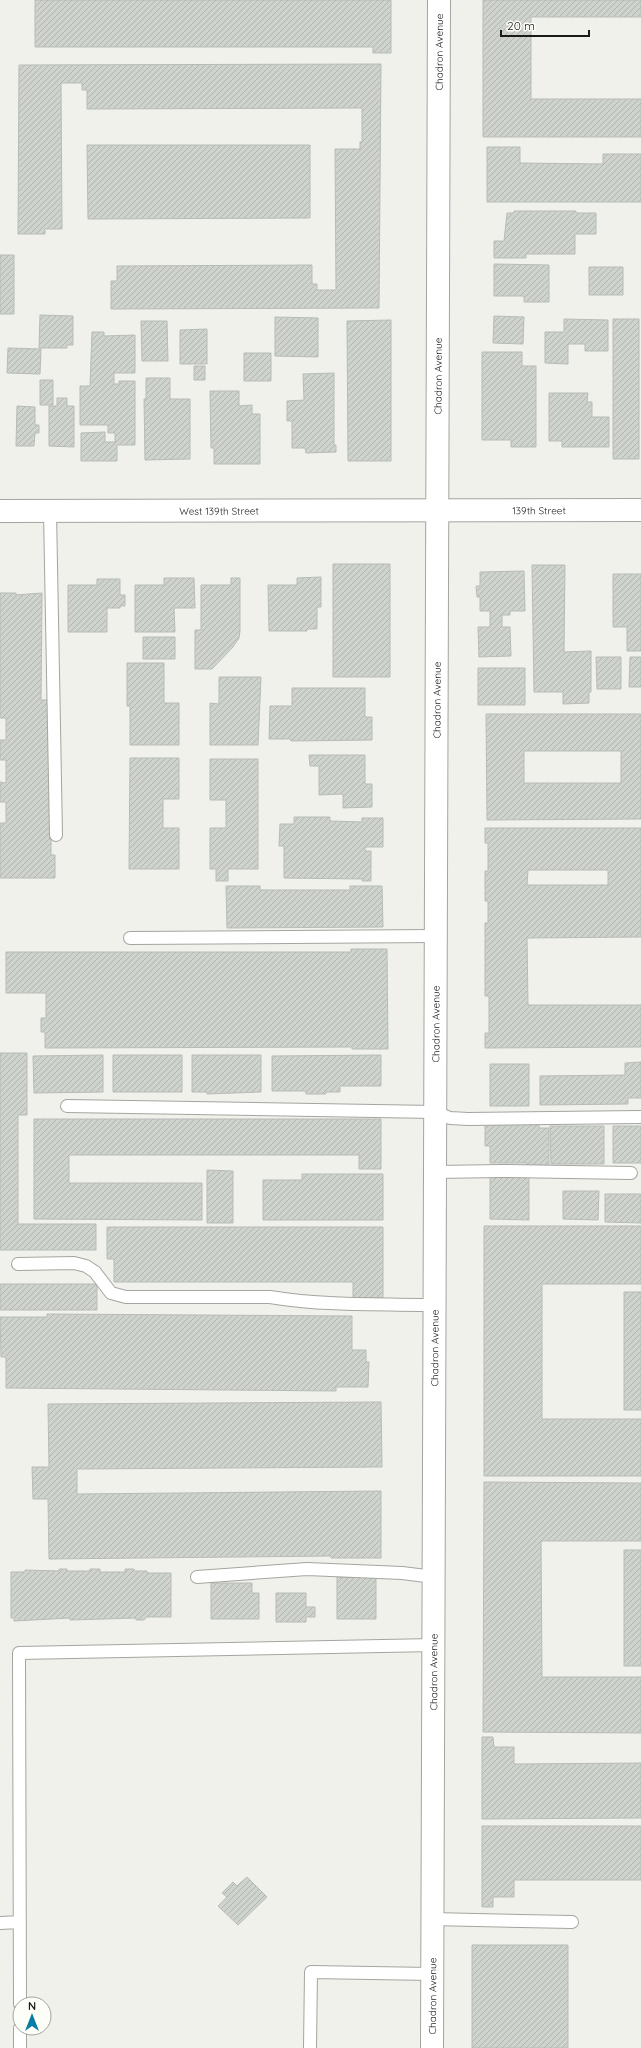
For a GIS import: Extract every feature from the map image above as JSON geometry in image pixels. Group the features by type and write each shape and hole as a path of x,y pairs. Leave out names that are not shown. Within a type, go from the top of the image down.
{"street":[{"name":"Chadron Avenue","path":"432,2048 431,1919 434,1645 439,0"},
{"name":"139th Street","path":"437,511 641,510"},
{"name":"West 139th Street","path":"0,511 437,511"}],"lane":[{"path":"50,511 56,835"},
{"path":"130,938 436,936"},
{"path":"67,1106 435,1112 450,1118 641,1117"},
{"path":"435,1172 631,1174"},
{"path":"18,1264 74,1263 86,1266 95,1272 111,1293 126,1298 270,1297 337,1303 434,1305"},
{"path":"196,1577 307,1569 402,1573 434,1577"},
{"path":"20,1996 19,1653 434,1645"},
{"path":"431,1919 572,1922"},
{"path":"0,1923 20,1922"},
{"path":"310,2048 311,1972 431,1974"},
{"path":"20,2036 20,2048"}],"building":[{"path":"35,0 391,0 391,53 373,53 373,47 35,47"},
{"path":"483,0 641,0 641,17 531,17 531,99 641,99 641,137 483,137"},
{"path":"381,64 379,308 111,309 111,281 117,281 117,266 312,265 312,284 317,284 317,290 336,290 335,149 360,149 360,142 362,142 362,108 87,109 87,90 82,90 82,83 61,83 62,229 45,229 45,234 18,234 19,65"},
{"path":"87,145 310,145 310,218 88,219"},
{"path":"487,147 520,147 520,163 603,164 603,154 641,154 641,202 487,202"},
{"path":"514,211 576,211 576,213 596,213 596,234 575,234 575,254 526,254 526,258 494,258 494,241 504,241 507,213 514,213"},
{"path":"0,255 14,255 14,314 0,314"},
{"path":"494,264 549,265 549,302 524,302 524,296 494,296"},
{"path":"589,267 623,267 623,295 589,295"},
{"path":"40,315 73,316 73,345 67,345 67,348 39,348"},
{"path":"494,316 524,317 523,344 493,343"},
{"path":"275,317 318,318 318,357 275,356"},
{"path":"564,319 608,320 608,351 585,351 585,344 568,344 568,364 545,363 545,332 564,332"},
{"path":"613,319 639,319 639,459 613,459"},
{"path":"391,320 391,461 348,461 347,321"},
{"path":"141,321 167,321 168,361 142,361"},
{"path":"207,329 207,364 180,364 180,330"},
{"path":"92,332 104,332 104,336 135,335 135,373 114,373 114,384 119,384 119,381 135,381 135,445 117,445 117,461 81,461 81,433 105,432 105,442 115,442 115,433 108,433 108,425 80,425 80,386 90,386"},
{"path":"8,348 41,349 40,374 7,373"},
{"path":"482,352 522,352 522,366 536,366 536,447 511,447 511,440 482,440"},
{"path":"244,353 271,353 271,381 244,381"},
{"path":"194,366 205,366 205,380 194,380"},
{"path":"334,373 334,445 336,445 336,452 306,453 305,448 292,448 292,421 287,421 287,401 304,400 303,374"},
{"path":"146,378 170,378 170,399 190,399 190,459 145,460 144,399 146,399"},
{"path":"40,380 53,380 53,405 40,405"},
{"path":"210,391 239,391 239,406 252,405 252,414 260,414 260,464 214,464 214,448 211,448"},
{"path":"549,393 588,393 587,402 592,402 592,417 609,417 609,447 562,447 562,441 549,441"},
{"path":"57,398 67,398 67,406 74,406 74,447 49,446 49,406 57,406"},
{"path":"17,406 35,407 35,425 39,425 39,433 35,433 34,446 16,446"},
{"path":"333,564 390,564 390,677 333,677"},
{"path":"532,565 565,565 564,652 591,651 591,692 589,692 589,703 563,704 563,692 534,692"},
{"path":"524,571 525,611 510,611 510,615 502,615 502,627 510,627 511,656 479,657 478,627 490,627 490,611 480,611 480,597 477,597 476,586 480,586 480,572"},
{"path":"613,574 641,574 641,651 627,651 627,627 613,627"},
{"path":"321,577 321,607 317,607 317,629 307,629 307,631 269,631 268,585 297,585 297,578"},
{"path":"164,578 194,578 195,608 174,608 175,632 135,632 135,585 164,585"},
{"path":"231,578 240,578 239,638 233,647 212,669 195,669 195,630 201,630 201,585 231,585"},
{"path":"97,579 120,579 120,595 125,595 125,606 120,606 120,608 107,608 107,632 68,632 68,585 97,585"},
{"path":"0,593 16,593 16,595 42,593 41,700 51,700 51,855 55,855 55,878 0,878 0,823 6,823 6,802 0,802 0,782 6,783 6,760 0,760 0,740 6,740 6,718 0,718"},
{"path":"143,637 175,637 175,659 143,659"},
{"path":"596,657 621,657 621,689 597,689"},
{"path":"630,657 641,657 641,687 629,687"},
{"path":"127,663 164,663 164,703 179,703 179,745 130,745 130,706 127,706"},
{"path":"478,668 525,668 525,705 478,705"},
{"path":"219,677 261,677 258,745 210,745 210,703 219,704"},
{"path":"292,688 365,688 365,717 372,717 372,740 291,741 291,739 269,739 270,706 292,706"},
{"path":"486,714 641,714 641,819 487,820","holes":["524,751 621,751 621,783 524,783"]},
{"path":"309,755 365,755 365,784 372,784 372,807 343,808 343,794 319,795 319,766 310,766"},
{"path":"130,758 179,758 179,799 163,799 163,828 179,828 179,869 129,869"},
{"path":"210,759 258,759 258,869 228,869 228,881 216,881 216,869 210,869 210,828 226,828 226,800 210,800"},
{"path":"294,817 330,817 330,821 362,822 362,818 383,818 383,847 365,847 365,851 371,851 371,881 362,881 363,879 284,878 284,846 279,846 280,824 294,824"},
{"path":"485,828 641,828 641,937 527,938 528,1005 641,1005 641,1047 485,1048 485,1033 489,1033 489,996 485,996 485,923 488,923 488,901 485,901 485,871 488,871 488,843 485,843","holes":["528,870 608,870 608,885 527,885"]},
{"path":"226,886 260,886 260,890 350,890 350,886 382,886 383,927 227,928"},
{"path":"351,949 387,949 388,1049 352,1049 352,1047 45,1048 45,1032 41,1032 41,1018 46,1018 46,993 6,993 6,952 351,952"},
{"path":"0,1053 27,1053 27,1115 18,1115 18,1224 96,1224 96,1250 0,1250"},
{"path":"103,1055 103,1092 34,1093 33,1056"},
{"path":"113,1055 182,1055 182,1092 113,1092"},
{"path":"192,1055 261,1055 261,1092 207,1094 207,1092 192,1092"},
{"path":"381,1055 381,1086 340,1086 340,1092 326,1092 326,1094 306,1094 306,1091 272,1091 272,1056"},
{"path":"641,1062 641,1098 628,1098 628,1104 540,1105 540,1076 625,1075 625,1063"},
{"path":"490,1064 529,1064 529,1106 490,1106"},
{"path":"34,1119 381,1119 381,1169 359,1169 359,1155 69,1155 69,1183 202,1183 202,1220 34,1219"},
{"path":"539,1122 539,1128 549,1128 549,1168 527,1168 527,1163 490,1163 490,1146 485,1146 485,1123"},
{"path":"550,1126 604,1126 604,1164 551,1164"},
{"path":"613,1126 641,1126 641,1163 613,1163"},
{"path":"207,1170 233,1171 233,1223 207,1223"},
{"path":"302,1174 383,1174 383,1220 263,1220 263,1180 302,1180"},
{"path":"490,1177 529,1177 529,1220 490,1219"},
{"path":"563,1191 599,1191 598,1220 563,1219"},
{"path":"605,1194 641,1194 641,1223 605,1222"},
{"path":"484,1226 641,1226 641,1284 542,1284 542,1419 641,1419 641,1476 484,1476"},
{"path":"107,1227 383,1227 383,1298 353,1298 353,1282 114,1282 114,1259 107,1259"},
{"path":"0,1284 97,1284 97,1310 0,1310"},
{"path":"624,1292 641,1292 641,1410 624,1410"},
{"path":"47,1314 352,1316 352,1350 366,1350 366,1362 369,1362 368,1387 336,1387 336,1391 6,1388 6,1357 1,1357 0,1317 47,1317"},
{"path":"381,1402 382,1467 77,1469 77,1494 381,1491 381,1558 331,1558 331,1556 49,1559 48,1499 33,1499 32,1467 49,1467 48,1404"},
{"path":"484,1482 641,1483 641,1541 541,1541 542,1677 641,1677 641,1733 483,1732"},
{"path":"624,1550 641,1550 641,1666 624,1666"},
{"path":"59,1569 67,1569 67,1571 90,1571 90,1569 100,1569 100,1572 125,1572 125,1569 134,1569 134,1571 147,1571 147,1573 171,1573 171,1617 147,1617 144,1620 136,1620 136,1618 70,1620 70,1618 14,1621 14,1618 11,1618 11,1572 25,1572 25,1570 59,1571"},
{"path":"337,1577 376,1577 376,1619 337,1619"},
{"path":"211,1583 252,1583 252,1593 259,1593 259,1619 211,1619"},
{"path":"276,1593 306,1593 306,1607 315,1607 315,1617 306,1617 306,1622 276,1622"},
{"path":"482,1737 493,1737 494,1747 514,1747 514,1764 641,1763 641,1818 482,1819"},
{"path":"482,1826 641,1826 641,1880 514,1880 514,1897 493,1897 493,1907 482,1907"},
{"path":"247,1877 267,1897 238,1925 218,1906 227,1897 222,1893 233,1882 237,1886"},
{"path":"472,1945 568,1945 568,2048 472,2048"}]}
